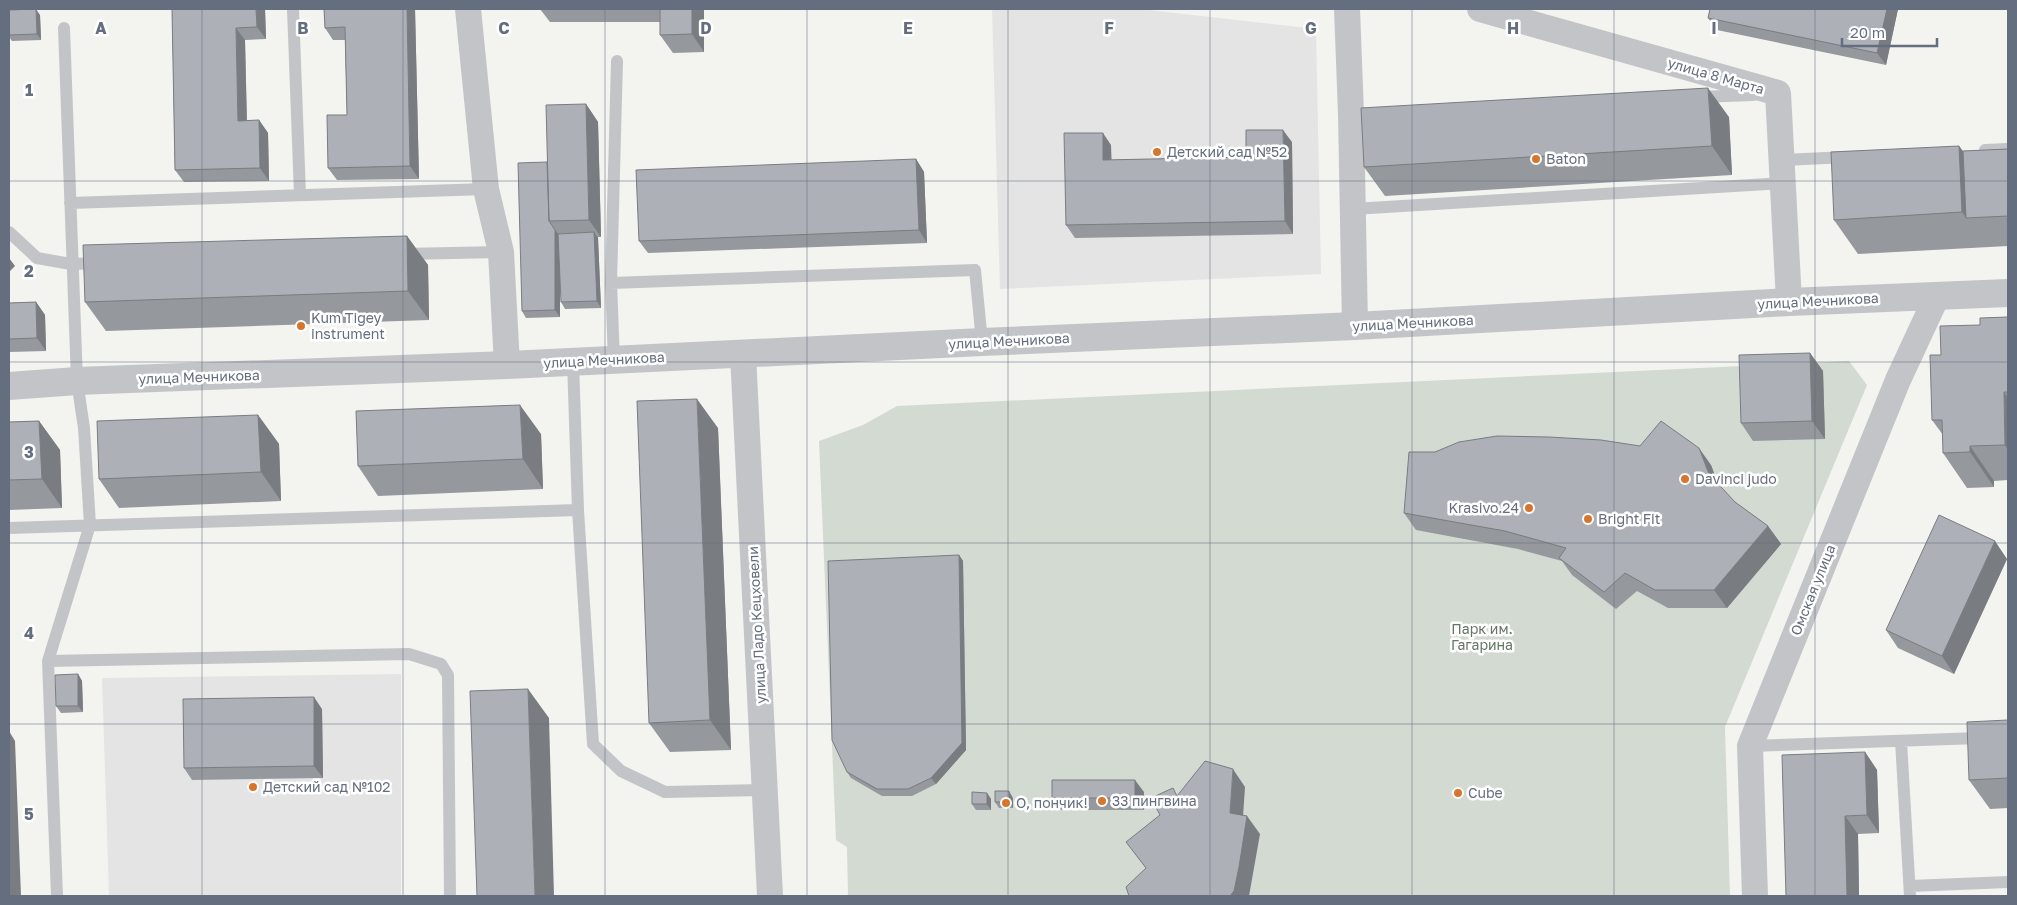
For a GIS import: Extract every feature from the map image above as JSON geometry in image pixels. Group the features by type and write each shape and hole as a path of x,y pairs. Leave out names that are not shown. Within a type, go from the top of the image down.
{"street":[{"path":"468,9 486,189 501,252 507,365"},
{"path":"1347,9 1356,113 1353,209 1355,326"},
{"name":"улица 8 Марта","path":"1480,9 1778,93 1789,302"},
{"name":"улица Мечникова","path":"9,386 77,381 507,365 1355,326 1789,302 2008,293"},
{"name":"Омская улица","path":"1755,896 1750,746 1898,380 1937,296"},
{"name":"улица Ладо Кецховели","path":"743,354 770,896"}],"lane":[{"path":"292,9 300,195"},
{"path":"57,896 48,661 90,525 84,428 77,381 71,264 64,28"},
{"path":"614,360 611,283 617,61"},
{"path":"1689,98 1778,93"},
{"path":"1968,151 2008,149"},
{"path":"1353,209 1783,172 1860,156"},
{"path":"70,204 486,189"},
{"path":"9,232 36,258 71,264 110,262"},
{"path":"392,254 501,252"},
{"path":"611,283 975,270 982,342"},
{"path":"574,362 578,510 593,744 621,771 665,792 766,790"},
{"path":"9,528 578,510"},
{"path":"48,661 409,654 441,664 448,676 450,896"},
{"path":"1750,746 2008,737"},
{"path":"1901,741 1910,891 2008,882"}],"shaded area":[{"name":"Детский сад №52","path":"992,9 1140,9 1316,29 1321,274 1000,289"},
{"name":"Детский сад №102","path":"401,674 401,896 109,896 102,678"}],"green space":[{"name":"Парк им. Гагарина","path":"1849,361 1867,385 1725,727 1730,896 848,896 847,847 836,840 819,441 863,425 897,406"}],"building":[{"path":"36,9 37,34 9,35 9,10"},
{"path":"172,9 256,9 257,27 236,28 238,121 259,120 260,168 175,170"},
{"path":"324,9 407,9 410,166 328,168 327,115 347,115 345,27 325,28"},
{"path":"660,9 692,9 692,34 660,35"},
{"path":"1710,9 1887,9 1877,53 1708,18"},
{"path":"1708,88 1712,146 1364,167 1361,108"},
{"path":"586,104 589,220 549,221 546,105"},
{"path":"1246,130 1283,130 1285,221 1066,225 1064,133 1103,133 1103,160 1246,157"},
{"path":"1959,146 1962,212 1834,220 1831,152"},
{"path":"2008,149 2008,216 1966,218 1963,151"},
{"path":"916,159 919,230 639,241 636,170"},
{"path":"547,162 549,221 555,230 555,310 522,311 518,163"},
{"path":"594,232 597,301 561,302 558,234"},
{"path":"407,236 408,291 85,302 83,245"},
{"path":"36,302 37,338 9,339 9,303"},
{"path":"2008,317 2008,392 2004,392 2005,445 1970,446 1970,452 1943,453 1942,420 1932,420 1930,355 1941,355 1940,326 1980,325 1980,318"},
{"path":"1810,353 1812,421 1741,423 1739,355"},
{"path":"697,399 710,720 649,723 637,401"},
{"path":"520,405 523,459 358,466 356,411"},
{"path":"258,415 261,472 99,479 97,421"},
{"path":"39,421 42,479 9,480 9,422"},
{"path":"1661,421 1699,448 1709,474 1735,502 1768,526 1714,590 1655,590 1625,573 1604,592 1559,558 1566,548 1505,531 1404,513 1409,452 1435,452 1459,442 1497,436 1601,440 1640,446"},
{"path":"1939,515 1995,541 1942,656 1886,630"},
{"path":"959,555 962,743 931,778 908,789 877,789 847,772 832,740 828,561"},
{"path":"78,674 78,706 56,706 55,675"},
{"path":"528,689 535,896 477,896 470,691"},
{"path":"314,697 314,766 184,768 183,699"},
{"path":"2008,720 2008,778 1969,780 1967,722"},
{"path":"1865,752 1867,815 1845,816 1847,896 1786,896 1782,755"},
{"path":"1205,761 1233,769 1230,813 1247,816 1234,891 1230,896 1129,896 1126,887 1146,868 1126,842 1160,815 1151,798 1173,788 1177,796"},
{"path":"1052,780 1135,780 1135,798 1052,798"},
{"path":"995,791 1009,791 1009,802 995,802"},
{"path":"972,792 987,793 987,804 972,804"}],"place":[{"name":"Детский сад №52","path":"1157,152"},
{"name":"Baton","path":"1536,159"},
{"name":"Kum Tigey instrument","path":"301,326"},
{"name":"Davinci judo","path":"1685,479"},
{"name":"Krasivo.24","path":"1529,508"},
{"name":"Bright Fit","path":"1588,519"},
{"name":"Детский сад №102","path":"253,787"},
{"name":"Cube","path":"1458,793"},
{"name":"33 пингвина","path":"1102,801"},
{"name":"О, пончик!","path":"1006,803"}]}
